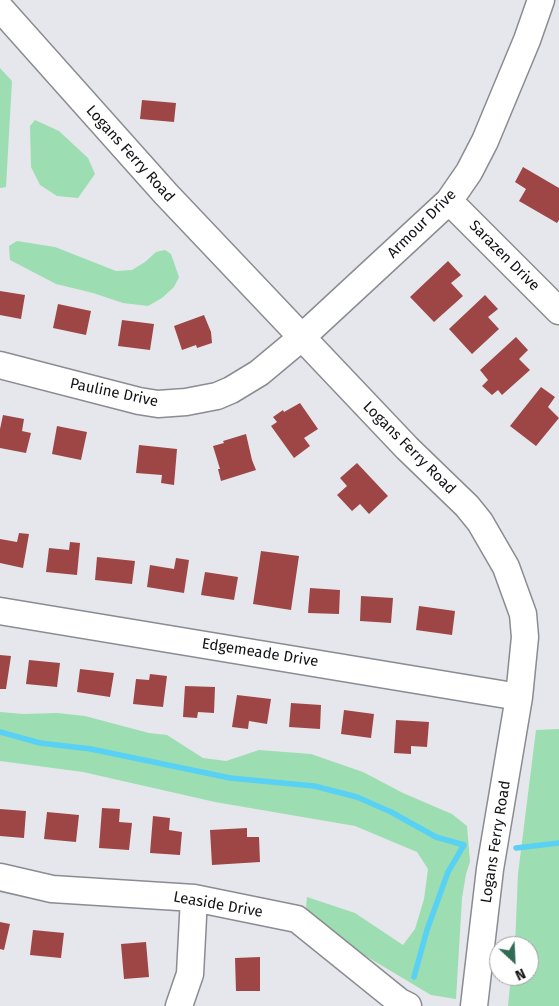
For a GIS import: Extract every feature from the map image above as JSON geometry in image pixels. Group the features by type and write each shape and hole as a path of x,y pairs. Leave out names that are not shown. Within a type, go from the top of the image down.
{"street":[{"name":"Armour Drive","path":"302,338 449,201 470,172 527,40 541,0"},
{"name":"Logans Ferry Road","path":"0,8 166,194 407,448 467,506 480,522 506,567 523,614 525,637 519,697 490,869 474,1006"},
{"name":"Sarazen Drive","path":"449,201 559,311"},
{"name":"Pauline Drive","path":"0,365 139,401 158,404 186,402 217,396 245,382 274,362 302,338"},
{"name":"Edgemeade Drive","path":"0,610 519,697"},
{"name":"Leaside Drive","path":"0,877 52,889 194,898 297,919 400,1002 408,1006"},
{"path":"180,1006 190,974 194,898"}],"green space":[{"path":"0,68 12,81 6,187 0,188"},
{"path":"35,120 59,131 88,158 95,174 78,198 57,196 40,185 31,167 30,126"},
{"path":"17,241 55,247 116,271 132,270 156,252 165,250 171,254 179,277 174,287 162,298 148,306 123,303 56,284 10,260 9,246"},
{"path":"0,712 23,714 57,713 85,716 149,733 167,735 203,758 226,761 259,750 311,754 363,772 403,793 452,814 467,826 470,862 462,898 456,999 431,995 354,949 322,927 306,907 307,897 355,913 403,945 415,929 424,899 428,869 417,852 355,826 215,802 83,772 0,761"},
{"path":"559,729 559,1006 508,1006 510,986 539,986 539,936 515,936 518,874 536,730"}],"building":[{"path":"142,100 176,103 174,122 140,119"},
{"path":"523,167 559,188 559,220 557,223 519,201 526,189 515,182"},
{"path":"448,261 461,275 451,283 463,296 434,322 410,297"},
{"path":"0,291 25,295 21,319 0,315"},
{"path":"485,295 498,309 488,317 499,329 472,354 449,329"},
{"path":"58,304 91,311 86,335 53,328"},
{"path":"204,315 211,332 212,343 197,348 196,345 182,350 174,326"},
{"path":"122,320 154,324 150,350 118,346"},
{"path":"516,337 528,350 519,359 530,370 502,395 498,390 492,395 482,386 488,380 480,370"},
{"path":"541,387 555,397 548,407 559,418 536,446 510,426"},
{"path":"300,403 318,429 304,438 310,446 294,458 271,426 277,422 273,417 283,410 284,412"},
{"path":"3,415 24,419 22,431 31,433 26,453 0,448 0,429"},
{"path":"57,426 87,432 81,460 52,454"},
{"path":"246,434 256,470 221,481 218,469 220,469 213,446"},
{"path":"139,445 177,449 174,485 161,483 162,475 136,473"},
{"path":"357,463 388,496 369,514 360,504 352,511 337,495 347,486 340,478"},
{"path":"19,533 29,534 23,568 0,563 0,539 17,542"},
{"path":"70,542 80,543 77,575 46,572 49,548 69,550"},
{"path":"261,551 299,556 291,610 253,604"},
{"path":"97,557 135,561 132,584 95,580"},
{"path":"176,558 189,560 184,593 147,587 150,565 174,569"},
{"path":"205,572 238,577 234,600 201,595"},
{"path":"310,588 340,590 339,614 308,613"},
{"path":"361,596 393,598 391,623 360,621"},
{"path":"419,606 455,611 452,635 416,630"},
{"path":"0,655 11,656 6,689 0,689"},
{"path":"29,660 60,663 57,687 26,684"},
{"path":"80,669 114,673 110,697 77,692"},
{"path":"150,674 167,676 163,707 133,704 136,679 149,680"},
{"path":"185,686 215,687 214,713 198,712 197,718 183,717"},
{"path":"237,695 271,699 267,724 249,721 248,729 232,727"},
{"path":"291,703 321,705 320,729 289,727"},
{"path":"344,710 374,714 371,738 341,734"},
{"path":"396,720 429,722 427,747 411,746 411,754 394,753"},
{"path":"102,808 120,809 119,822 132,823 129,850 99,848"},
{"path":"0,809 26,811 24,838 0,836"},
{"path":"47,812 79,815 76,842 44,839"},
{"path":"153,816 170,818 169,830 182,832 180,855 150,853"},
{"path":"247,828 247,837 259,837 260,862 212,865 210,830"},
{"path":"0,922 10,924 4,950 0,949"},
{"path":"33,930 64,933 61,958 30,955"},
{"path":"146,942 149,977 124,979 121,944"},
{"path":"260,957 260,991 236,991 235,958"}],"waterway":[{"path":"0,732 40,743 91,749 230,778 314,786 357,797 391,812 436,837 464,845 448,872 427,930 414,977"},
{"path":"516,848 559,843"}]}
